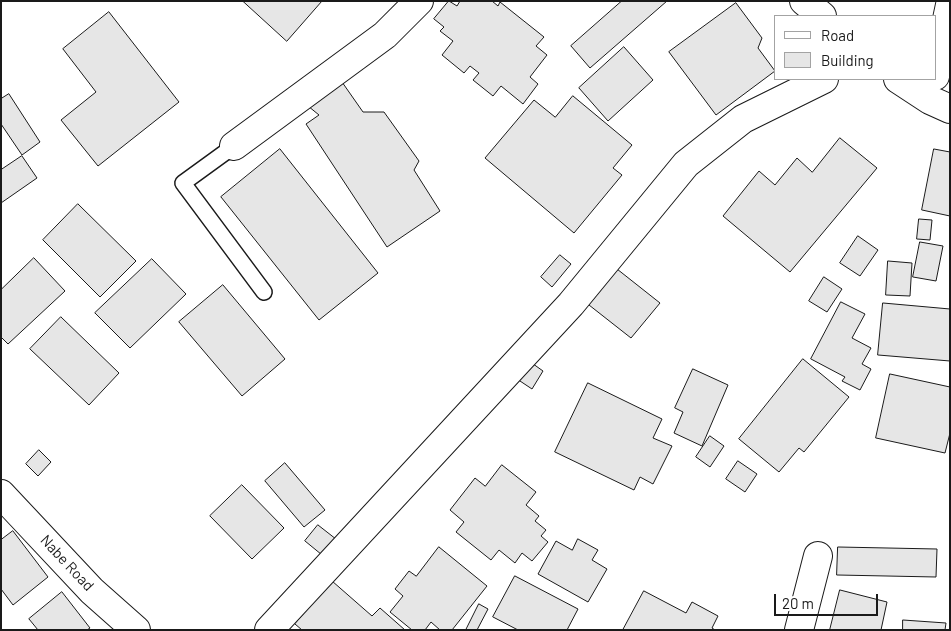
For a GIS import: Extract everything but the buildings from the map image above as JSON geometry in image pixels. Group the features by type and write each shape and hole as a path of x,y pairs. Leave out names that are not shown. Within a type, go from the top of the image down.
{"street":[{"path":"234,146 384,36 419,1"},
{"path":"804,1 821,15"},
{"path":"901,80 937,91 950,5"},
{"path":"269,630 571,304 686,164 743,119 822,80"},
{"name":"Nabe Road","path":"1,494 92,591 136,630"},
{"path":"799,630 818,556"}],"lane":[{"path":"234,146 183,183 264,292"}]}
